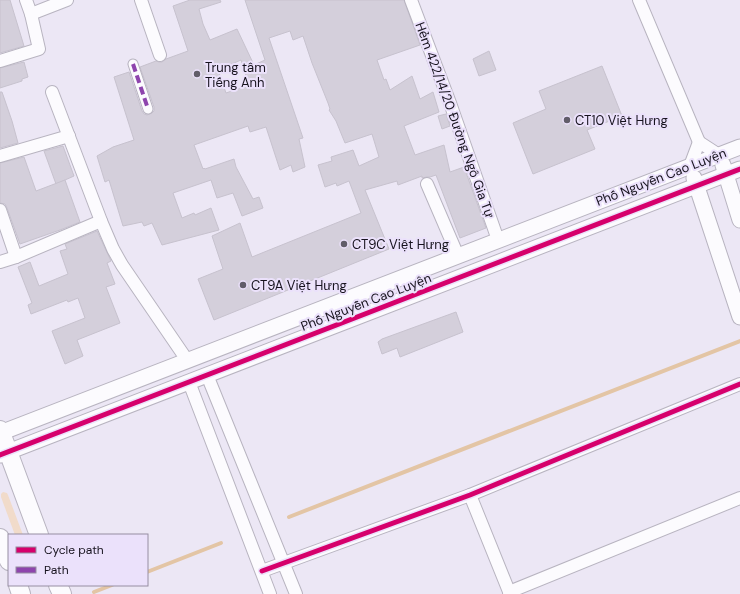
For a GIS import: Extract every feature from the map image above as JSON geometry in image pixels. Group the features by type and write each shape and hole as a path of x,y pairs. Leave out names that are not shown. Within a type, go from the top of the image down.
{"main road":[{"path":"0,432 4,454 40,534"},
{"path":"0,538 8,559"}],"street":[{"path":"0,61 39,49 31,14 26,0"},
{"path":"31,14 66,0"},
{"path":"141,0 160,55"},
{"name":"Hẻm 422/14/20 Đường Ngô Gia Tự","path":"411,0 450,102 498,240"},
{"path":"639,0 699,142 719,155 740,220"},
{"path":"133,64 148,109"},
{"path":"52,92 113,249 122,265 186,360"},
{"path":"0,156 69,136"},
{"path":"699,142 690,166 740,317"},
{"name":"Phố Nguyễn Cao Luyện","path":"0,432 740,147"},
{"name":"Phố Nguyễn Cao Luyện","path":"4,454 740,169"},
{"path":"427,184 458,256"},
{"path":"0,210 16,257"},
{"path":"0,262 16,257 101,221"},
{"path":"207,375 296,594"},
{"path":"189,382 270,594"},
{"path":"262,571 470,495 740,384"},
{"path":"470,495 509,593 740,498"}],"shaded area":[{"path":"3,492 7,493 23,534 15,534 1,494"}],"building":[{"path":"0,0 10,0 24,46 0,53"},
{"path":"190,0 220,0 221,2 199,9 203,24 210,40 237,29 254,65 265,60 245,0 404,0 420,45 377,60 384,80 386,79 390,90 412,76 420,99 433,92 439,112 404,126 415,155 444,145 450,172 464,167 486,228 460,238 436,175 422,178 422,176 398,185 397,181 365,190 389,249 214,320 198,279 223,269 212,236 240,223 252,257 361,213 349,181 337,186 336,183 325,187 318,165 332,161 331,157 353,150 359,166 379,157 372,134 345,143 336,121 329,110 328,103 303,36 293,40 290,31 269,38 303,138 299,139 305,167 293,172 291,165 280,170 266,127 250,132 248,126 194,145 203,169 234,159 236,167 253,199 259,197 263,208 242,216 233,193 217,198 211,180 173,193 182,218 194,213 195,215 211,208 219,230 162,245 152,223 144,226 142,222 123,226 109,180 105,182 97,156 113,147 134,140 114,77 129,72 142,111 147,115 154,111 154,107 140,67 156,61 162,62 166,59 188,51 173,6","holes":["241,60 249,85 226,93 218,70"]},
{"path":"489,51 496,70 479,76 473,59"},
{"path":"24,62 28,77 22,79 22,81 0,88 0,68"},
{"name":"CT10 Việt Hưng","path":"602,66 622,116 587,130 595,149 533,174 513,123 546,109 539,91"},
{"path":"0,92 2,92 18,143 0,148"},
{"path":"446,114 450,126 442,129 438,116"},
{"path":"63,146 74,176 56,184 44,151"},
{"path":"24,157 36,191 65,180 80,222 20,244 7,208 5,204 0,203 0,163"},
{"path":"97,231 111,261 107,263 115,284 106,287 120,323 77,340 83,356 65,364 52,331 85,318 78,298 68,302 67,300 31,314 28,305 32,303 18,267 30,262 39,286 68,274 60,251 67,249 65,244"},
{"path":"456,312 463,332 400,357 397,348 382,354 378,342 382,339"}],"waterway":[{"path":"289,517 740,341"},
{"path":"148,572 221,543"},
{"path":"94,592 109,586"}],"marked path":[{"path":"133,64 148,109"}],"cycle path":[{"path":"0,455 740,169"},
{"path":"262,571 470,495 740,384"}],"place":[{"name":"Trung tâm Tiếng Anh","path":"197,74"},
{"name":"CT10 Việt Hưng","path":"567,120"},
{"name":"CT9C Việt Hưng","path":"344,244"},
{"name":"CT9A Việt Hưng","path":"243,285"}]}
